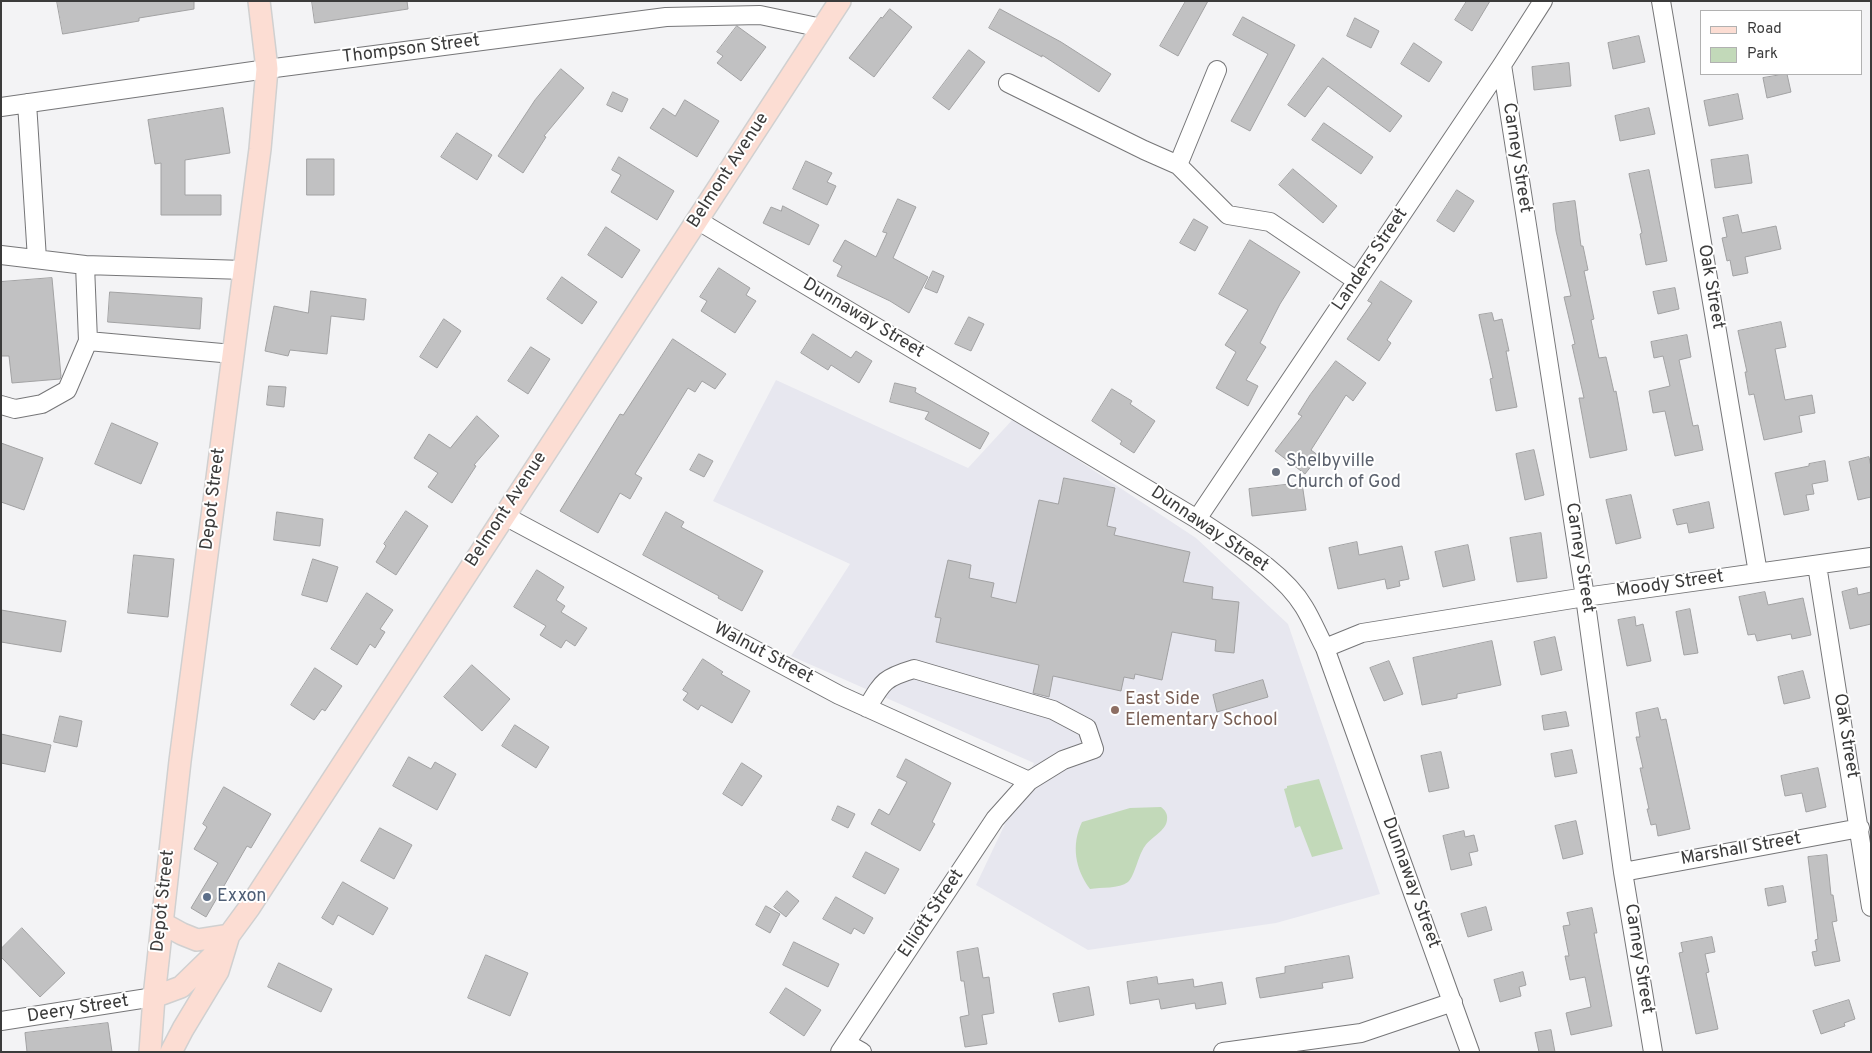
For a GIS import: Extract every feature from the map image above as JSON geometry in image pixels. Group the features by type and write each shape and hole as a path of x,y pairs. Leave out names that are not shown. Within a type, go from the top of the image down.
{"main road":[{"name":"Depot Street","path":"150,1052 154,997 180,761 260,149 268,69 259,1"},
{"name":"Belmont Avenue","path":"154,997 181,987 216,953 229,935 840,1"},
{"path":"162,923 197,940 229,935 218,971 171,1052"}],"street":[{"name":"Landers Street","path":"1197,518 1502,66 1543,1"},
{"name":"Oak Street","path":"1661,1 1758,573"},
{"name":"Thompson Street","path":"1,107 666,16 760,15 822,28"},
{"name":"Carney Street","path":"1502,66 1585,597 1623,872 1653,1052"},
{"path":"1178,165 1217,70"},
{"path":"1008,83 1178,165 1228,215 1270,222 1357,281"},
{"path":"27,103 37,259"},
{"name":"Dunnaway Street","path":"697,220 1197,518 1265,566 1286,585 1303,606 1325,648 1454,1002 1470,1052"},
{"path":"1,255 85,265 244,270"},
{"path":"1,405 15,409 42,404 66,390 88,341 85,265"},
{"path":"88,341 233,354"},
{"name":"Walnut Street","path":"503,515 831,690 1029,781"},
{"name":"Moody Street","path":"1325,648 1362,633 1585,597 1871,557"},
{"name":"Oak Street","path":"1817,565 1871,907"},
{"name":"Elliott Street","path":"843,1047 995,819 1029,781 1064,760 1094,749 1087,728 1053,710 914,669 893,675 881,684 867,708"},
{"name":"Marshall Street","path":"1623,872 1860,828"},
{"name":"Deery Street","path":"1,1021 154,997"},
{"path":"1223,1052 1361,1033 1454,1002"},
{"path":"843,1047 862,1052"}],"shaded area":[{"name":"East Side Elementary School","path":"776,380 968,468 1014,418 1196,538 1288,624 1380,894 1276,923 1088,950 976,885 1034,763 791,656 850,564 713,501"}],"green space":[{"path":"1319,779 1343,849 1312,857 1300,826 1295,828 1284,789 1287,786"},
{"path":"1161,807 1167,814 1166,824 1145,846 1133,875 1128,882 1115,887 1090,889 1081,873 1076,857 1076,839 1082,822 1130,808"}],"building":[{"path":"57,1 194,1 194,9 63,34"},
{"path":"312,1 407,1 408,9 315,23"},
{"path":"1186,1 1208,1 1178,56 1160,46"},
{"path":"1467,1 1490,1 1472,31 1455,20"},
{"path":"890,9 912,27 874,77 849,58 881,17"},
{"path":"1000,9 1061,42 1111,74 1099,92 1042,55 1042,57 989,28"},
{"path":"1243,17 1295,45 1250,131 1231,121 1268,54 1233,35"},
{"path":"1355,18 1379,31 1371,48 1347,36"},
{"path":"737,26 766,47 741,81 717,63 723,56 717,52"},
{"path":"1639,36 1645,62 1613,69 1608,43"},
{"path":"1414,43 1442,62 1429,82 1401,64"},
{"path":"969,50 985,62 949,110 933,98"},
{"path":"1323,58 1402,116 1390,132 1328,86 1305,117 1288,105"},
{"path":"1569,63 1571,86 1534,90 1532,67"},
{"path":"561,69 584,88 544,136 546,137 523,173 498,156 535,100"},
{"path":"1787,75 1791,92 1767,98 1763,78"},
{"path":"613,92 628,99 622,112 607,105"},
{"path":"1738,94 1743,119 1709,126 1704,101"},
{"path":"685,100 719,121 697,157 650,128 663,108 675,116"},
{"path":"223,108 230,153 185,160 185,195 221,195 221,215 161,215 161,163 155,164 148,120"},
{"path":"1649,108 1655,134 1620,141 1615,116"},
{"path":"1324,123 1373,157 1361,174 1312,140"},
{"path":"457,133 492,155 477,180 441,157"},
{"path":"1748,155 1752,183 1715,188 1711,160"},
{"path":"619,157 674,191 657,220 611,192 621,175 612,170"},
{"path":"307,159 334,159 334,195 307,195"},
{"path":"806,161 832,173 827,182 836,186 827,205 793,189"},
{"path":"1293,169 1337,206 1323,223 1279,185"},
{"path":"1649,170 1667,261 1646,265 1640,234 1642,233 1629,174"},
{"path":"1457,190 1474,201 1454,232 1437,221"},
{"path":"898,199 916,207 893,258 928,277 909,313 890,301 837,276 842,266 833,261 845,240 876,257 887,233 883,232"},
{"path":"1575,201 1581,246 1583,246 1588,270 1584,271 1594,319 1591,320 1599,358 1606,357 1614,392 1616,391 1627,450 1590,458 1579,398 1584,398 1572,345 1575,344 1564,297 1571,296 1556,231 1553,204"},
{"path":"783,206 819,225 809,245 763,223 771,207 781,211"},
{"path":"1738,215 1742,233 1776,226 1781,249 1745,257 1748,273 1733,276 1730,260 1727,261 1722,238 1727,237 1723,218"},
{"path":"1194,219 1208,227 1195,251 1180,243"},
{"path":"606,227 640,250 622,278 588,255"},
{"path":"1250,240 1300,272 1280,304 1260,343 1266,347 1246,380 1258,386 1248,406 1216,388 1236,352 1225,345 1248,310 1219,294"},
{"path":"719,268 750,288 746,295 756,301 735,333 701,311 707,301 700,297"},
{"path":"933,271 944,276 937,293 925,288"},
{"path":"562,277 597,302 582,324 547,299"},
{"path":"52,278 60,379 12,383 9,356 1,356 1,282"},
{"path":"1381,281 1412,301 1387,340 1391,343 1379,361 1347,339 1372,303 1368,301"},
{"path":"1675,288 1679,309 1658,314 1653,292"},
{"path":"311,291 366,299 364,320 331,316 327,354 290,350 288,356 265,351 274,306 308,313"},
{"path":"110,292 202,298 200,329 108,322"},
{"path":"1492,313 1494,321 1502,319 1509,351 1506,351 1517,407 1496,411 1490,379 1493,378 1479,315"},
{"path":"969,317 984,324 971,351 955,344"},
{"path":"444,319 461,331 437,368 420,357"},
{"path":"1781,322 1786,347 1775,349 1785,400 1812,395 1815,413 1799,416 1802,432 1764,440 1754,394 1749,395 1745,372 1747,372 1738,331"},
{"path":"813,334 851,358 856,351 872,361 859,383 831,365 828,370 801,353"},
{"path":"1687,335 1691,357 1679,360 1693,426 1698,425 1703,450 1675,456 1665,411 1653,413 1649,391 1670,386 1663,356 1654,358 1651,342"},
{"path":"673,339 726,374 715,389 702,381 695,392 688,388 635,474 642,478 630,499 620,493 598,533 560,511 620,414 623,415"},
{"path":"531,347 550,359 528,394 508,381"},
{"path":"1336,361 1366,383 1353,401 1346,395 1311,450 1319,456 1305,474 1275,451 1302,416 1298,414"},
{"path":"895,383 916,388 915,392 989,433 980,449 925,419 929,412 890,402"},
{"path":"269,386 286,387 284,407 267,405"},
{"path":"1112,389 1132,401 1130,404 1155,421 1134,453 1120,444 1122,441 1092,421"},
{"path":"477,416 499,436 474,465 476,466 452,503 428,487 438,473 414,458 429,434 450,448"},
{"path":"112,423 158,443 141,484 95,464"},
{"path":"1,443 43,458 24,510 1,502"},
{"path":"1534,450 1544,495 1525,500 1516,454"},
{"path":"699,454 713,461 704,477 690,470"},
{"path":"1869,457 1871,497 1858,500 1849,462"},
{"path":"1825,461 1828,481 1812,484 1814,494 1806,495 1809,510 1784,515 1775,473"},
{"path":"1064,478 1115,488 1107,526 1116,528 1114,535 1190,552 1183,582 1213,587 1212,599 1239,602 1234,653 1215,651 1216,640 1172,632 1162,680 1135,674 1134,679 1124,677 1121,691 1053,676 1049,697 1033,693 1039,665 936,642 941,618 935,617 948,560 971,565 969,578 994,583 991,597 1016,603 1039,500 1058,504"},
{"path":"1302,483 1306,510 1252,516 1249,489"},
{"path":"1631,495 1641,538 1616,544 1606,500"},
{"path":"1709,502 1714,528 1689,533 1687,523 1677,525 1673,510"},
{"path":"406,511 428,526 396,575 376,562 386,546 384,544"},
{"path":"277,512 323,519 320,546 274,540"},
{"path":"666,512 684,522 681,527 763,571 742,611 718,598 719,596 643,555"},
{"path":"1541,533 1547,578 1517,582 1510,538"},
{"path":"1357,542 1359,555 1402,546 1409,579 1399,581 1400,586 1387,589 1385,579 1338,589 1329,548"},
{"path":"1468,545 1475,580 1443,587 1435,552"},
{"path":"134,555 174,559 168,617 128,613"},
{"path":"313,559 338,567 327,602 302,595"},
{"path":"537,570 564,587 556,600 565,606 561,612 587,628 575,646 566,640 561,648 540,635 546,626 514,607"},
{"path":"1857,588 1858,595 1871,592 1871,624 1850,629 1842,592"},
{"path":"1765,592 1768,605 1803,598 1811,635 1792,639 1791,634 1757,641 1755,634 1748,635 1739,597"},
{"path":"367,593 393,610 380,629 385,632 375,648 370,644 357,665 331,649"},
{"path":"1690,609 1698,653 1684,655 1676,612"},
{"path":"1,610 66,621 61,652 1,642"},
{"path":"1635,617 1636,626 1643,624 1651,661 1627,666 1618,620"},
{"path":"1555,637 1562,670 1541,675 1534,642"},
{"path":"1492,641 1501,685 1457,694 1457,698 1422,705 1413,658"},
{"path":"703,659 723,672 721,674 750,691 732,723 701,705 698,710 683,700 688,693 683,690"},
{"path":"1389,661 1403,694 1384,701 1370,668"},
{"path":"472,665 510,699 482,731 444,697"},
{"path":"315,668 342,686 325,711 322,709 314,720 291,705"},
{"path":"1803,671 1810,698 1784,704 1778,677"},
{"path":"1263,680 1268,697 1217,712 1213,695"},
{"path":"1658,708 1661,720 1666,719 1690,829 1658,836 1656,824 1651,825 1647,809 1649,809 1640,768 1643,768 1636,737 1640,737 1636,713"},
{"path":"1566,712 1569,726 1544,730 1542,716"},
{"path":"60,716 82,721 77,747 54,742"},
{"path":"515,725 549,747 536,768 502,746"},
{"path":"1,734 51,745 45,772 1,763"},
{"path":"1572,750 1577,773 1555,777 1551,754"},
{"path":"1441,752 1449,788 1429,792 1421,756"},
{"path":"409,757 431,769 435,762 456,774 437,810 393,786"},
{"path":"906,759 951,783 932,822 935,824 920,851 871,824 879,809 889,815 907,782 897,777"},
{"path":"742,763 762,776 742,806 723,794"},
{"path":"1818,768 1826,807 1806,812 1802,793 1785,796 1781,776"},
{"path":"224,787 271,814 251,848 247,846 206,917 191,908 218,863 194,849 207,827 203,824"},
{"path":"838,806 855,814 848,828 832,820"},
{"path":"1576,821 1583,854 1563,859 1555,826"},
{"path":"380,828 412,845 394,879 361,861"},
{"path":"1464,831 1465,837 1474,835 1478,851 1469,853 1472,865 1451,870 1443,836"},
{"path":"866,852 899,869 885,894 853,877"},
{"path":"1827,855 1831,895 1833,895 1837,921 1832,922 1840,961 1815,966 1812,952 1817,951 1815,940 1818,939 1808,857"},
{"path":"343,882 388,908 373,935 338,915 333,925 322,918"},
{"path":"1783,886 1786,902 1768,906 1765,889"},
{"path":"787,891 799,901 786,917 774,907"},
{"path":"836,897 873,918 864,934 854,928 851,934 823,919"},
{"path":"766,906 780,914 770,933 756,925"},
{"path":"1486,907 1492,930 1468,937 1461,914"},
{"path":"1592,908 1597,933 1594,933 1612,1026 1571,1035 1566,1013 1591,1007 1585,977 1570,980 1565,956 1569,956 1563,926 1570,925 1567,913"},
{"path":"22,928 65,973 40,997 1,957 1,949"},
{"path":"1712,937 1715,952 1705,954 1709,972 1706,973 1718,1029 1696,1034 1679,953 1683,952 1681,943"},
{"path":"794,942 839,964 828,987 783,965"},
{"path":"978,948 983,978 989,977 994,1013 982,1015 987,1044 965,1047 960,1017 969,1015 957,952"},
{"path":"486,955 528,973 510,1016 468,998"},
{"path":"1349,956 1353,978 1322,983 1323,988 1260,998 1256,978 1285,973 1285,967"},
{"path":"279,963 332,989 321,1012 268,987"},
{"path":"1523,972 1526,985 1519,987 1521,996 1500,1002 1494,980"},
{"path":"1157,977 1158,984 1193,979 1194,987 1222,982 1226,1004 1196,1009 1195,1003 1161,1009 1159,999 1130,1004 1127,982"},
{"path":"1089,987 1094,1015 1059,1022 1053,994"},
{"path":"786,988 821,1010 804,1036 770,1013"},
{"path":"1849,1000 1855,1019 1844,1023 1845,1026 1821,1034 1813,1011"},
{"path":"108,1023 112,1052 27,1052 25,1033"},
{"path":"1551,1030 1555,1052 1539,1052 1535,1033"}],"place":[{"name":"Shelbyville Church of God","path":"1276,472"},
{"name":"East Side Elementary School","path":"1115,710"},
{"name":"Exxon","path":"207,897"}]}
